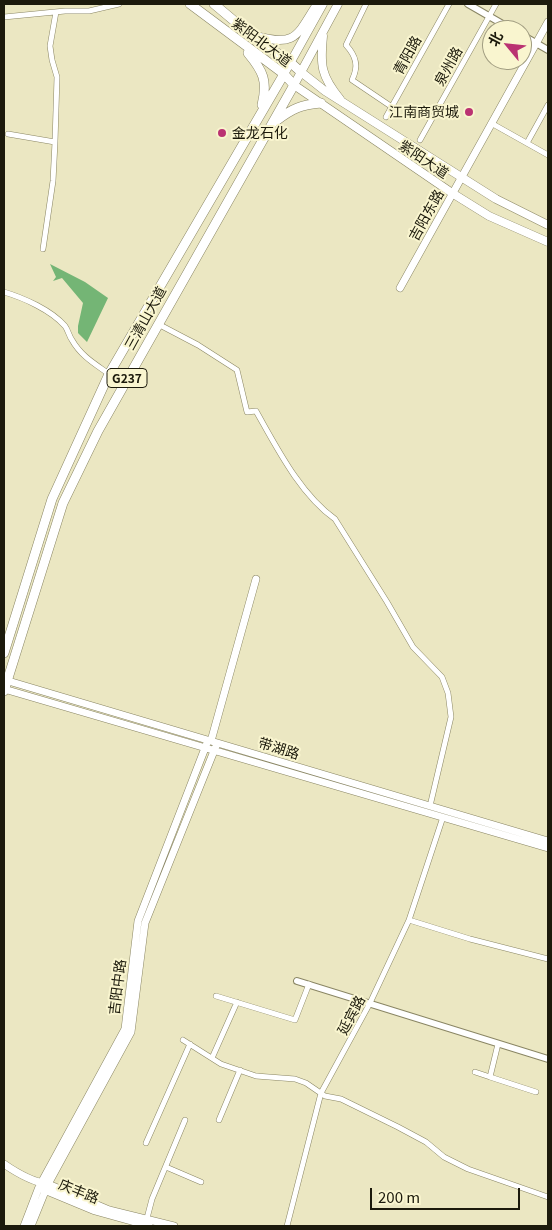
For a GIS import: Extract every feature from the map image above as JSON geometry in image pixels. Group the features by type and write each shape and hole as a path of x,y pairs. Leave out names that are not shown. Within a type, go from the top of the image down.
{"highway":[{"name":"紫阳北大道","path":"190,4 284,74 294,84"},
{"name":"紫阳北大道","path":"214,4 301,72"},
{"path":"245,30 236,34 236,40 258,65 263,75 266,90 260,114"},
{"name":"三清山大道","path":"4,653 52,498 109,374 284,74"},
{"name":"三清山大道","path":"4,690 63,503 98,430 294,84"},
{"path":"272,124 292,109 320,102"}],"main road":[{"path":"245,30 272,40 287,40 298,34 317,4"},
{"name":"三清山大道","path":"284,74 323,4"},
{"name":"三清山大道","path":"294,84 338,4"},
{"name":"吉阳东路","path":"400,288 548,22"},
{"path":"324,30 321,61 325,78 345,104"},
{"name":"紫阳大道","path":"301,72 325,92 461,178 496,199 548,225"},
{"name":"紫阳大道","path":"294,84 452,193 489,216 548,242"},
{"path":"320,102 320,95 325,92"},
{"name":"吉阳中路","path":"24,1226 125,1028 138,921 211,744 256,579"},
{"name":"带湖路","path":"6,680 548,848"},
{"name":"带湖路","path":"4,690 211,744 548,841"},
{"path":"4,1164 43,1186"},
{"name":"庆丰路","path":"4,1170 95,1211 147,1224 174,1226"},
{"name":"吉阳中路","path":"31,1226 43,1186"}],"street":[{"path":"4,17 89,11 119,4"},
{"path":"366,4 346,45 356,60 357,71 352,80 392,107"},
{"name":"青阳路","path":"386,117 449,4"},
{"path":"468,4 496,20"},
{"name":"泉州路","path":"420,140 496,4"},
{"path":"43,249 53,181 57,77 50,46 56,12"},
{"path":"532,41 548,50"},
{"path":"527,143 548,104"},
{"path":"491,123 548,155"},
{"path":"8,134 55,142"},
{"path":"4,292 28,300 42,308 65,327 84,358 109,374"},
{"path":"157,323 198,345 237,370 246,412 256,411 292,472 323,511 335,519 413,647 442,677 448,693 451,717 430,806"},
{"name":"延宾路","path":"288,1226 321,1093 370,1003 409,920 443,817"},
{"path":"409,920 470,939 548,958"},
{"path":"297,981 548,1060"},
{"path":"216,996 295,1020 309,984"},
{"path":"212,1058 237,1002"},
{"path":"183,1040 221,1064 256,1076 295,1079 321,1093 341,1099 398,1127 426,1142 444,1157 468,1169 548,1197"},
{"path":"146,1143 190,1044"},
{"path":"490,1077 498,1044"},
{"path":"219,1120 240,1070"},
{"path":"475,1072 536,1092"},
{"path":"147,1224 152,1199 185,1120"},
{"path":"166,1167 201,1182"}],"shaded area":[{"path":"50,264 85,282 108,298 87,342 78,333 83,303 62,278 53,281 56,277"}],"place":[{"name":"江南商贸城","path":"469,112"},
{"name":"金龙石化","path":"222,133"}]}
